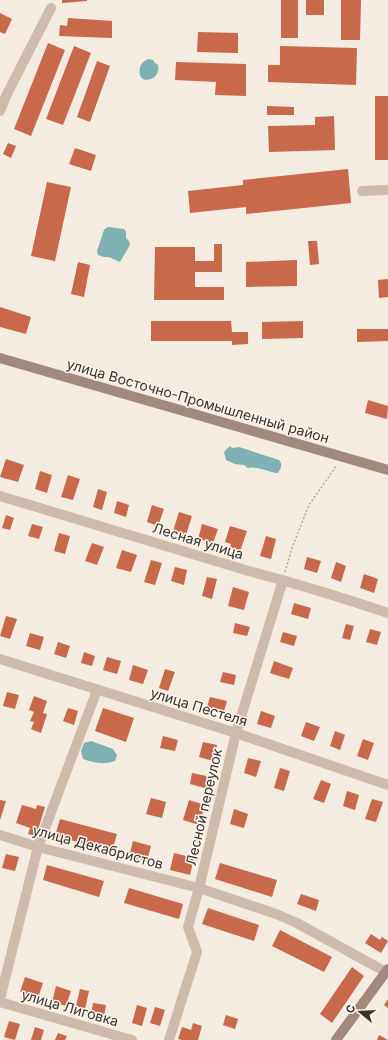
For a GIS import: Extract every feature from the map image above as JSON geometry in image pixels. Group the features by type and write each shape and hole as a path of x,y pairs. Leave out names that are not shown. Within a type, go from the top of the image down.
{"street":[{"path":"0,111 7,94 51,8"},
{"path":"362,191 388,190"},
{"name":"улица Восточно-Промышленный район","path":"0,358 388,470"},
{"name":"Лесная улица","path":"0,496 388,613"},
{"name":"Лесной переулок","path":"169,1040 198,952 188,927 200,888 236,733 282,580"},
{"name":"улица Пестеля","path":"0,658 236,733 388,784"},
{"path":"0,999 38,847 97,690"},
{"name":"улица Декабристов","path":"0,835 38,847 200,888 276,914 295,922 387,971"},
{"path":"336,1040 387,971"},
{"name":"улица Лиговка","path":"0,1002 132,1040"}],"path":[{"path":"282,580 292,548 309,505 343,457"}],"water":[{"path":"148,59 153,60 158,65 158,71 153,78 145,80 140,74 140,68 143,62"},
{"path":"108,227 124,229 126,232 126,238 130,245 120,262 109,257 98,255 97,251 104,230"},
{"path":"230,446 232,448 239,447 279,460 281,463 281,468 278,473 256,468 248,468 244,465 235,464 226,460 224,452"},
{"path":"91,741 113,749 117,755 115,761 99,763 83,759 81,751 84,743"}],"building":[{"path":"62,0 87,0 87,1 62,3"},
{"path":"281,0 298,0 298,38 281,38"},
{"path":"306,0 324,0 324,15 306,15"},
{"path":"341,0 361,0 360,40 341,40"},
{"path":"0,13 12,19 5,34 0,32"},
{"path":"68,18 112,21 112,38 59,36 60,25 67,26"},
{"path":"198,32 238,33 238,53 197,52"},
{"path":"48,43 65,50 31,136 14,129"},
{"path":"74,46 91,53 63,125 46,119"},
{"path":"280,46 357,48 356,85 268,82 268,65 280,65"},
{"path":"97,61 110,66 90,122 77,117"},
{"path":"176,62 246,64 246,96 215,95 216,82 175,80"},
{"path":"375,96 388,96 388,160 375,160"},
{"path":"267,106 294,107 294,115 267,115"},
{"path":"334,116 335,150 269,152 268,126 315,125 315,117"},
{"path":"8,143 16,146 11,158 3,154"},
{"path":"75,148 96,155 91,171 69,164"},
{"path":"348,169 351,203 246,214 246,207 190,213 188,191 243,185 243,180"},
{"path":"47,182 71,187 55,261 31,256"},
{"path":"308,241 317,241 319,264 310,265"},
{"path":"214,244 222,244 222,272 195,272 195,287 224,287 224,300 154,300 155,247 195,247 195,261 214,261"},
{"path":"297,260 297,286 246,287 246,262"},
{"path":"78,262 90,265 84,297 71,294"},
{"path":"388,279 388,297 379,298 378,280"},
{"path":"0,307 31,317 26,334 0,327"},
{"path":"151,321 231,321 232,332 248,332 248,344 232,345 232,341 151,341"},
{"path":"303,321 303,338 262,339 262,322"},
{"path":"357,329 388,329 388,341 357,342"},
{"path":"368,400 388,406 387,419 365,413"},
{"path":"6,459 24,465 18,482 0,477"},
{"path":"40,471 52,475 47,493 35,489"},
{"path":"68,475 80,479 73,500 61,497"},
{"path":"98,489 107,492 102,510 93,507"},
{"path":"117,501 129,505 126,517 114,513"},
{"path":"152,505 164,509 158,526 147,522"},
{"path":"179,512 192,516 186,535 173,531"},
{"path":"6,515 14,518 10,530 2,528"},
{"path":"32,524 43,527 39,539 28,536"},
{"path":"202,524 218,529 213,543 198,539"},
{"path":"230,526 247,531 240,551 230,547 231,544 225,542"},
{"path":"59,533 70,536 65,554 54,551"},
{"path":"266,536 276,539 271,559 260,556"},
{"path":"92,543 104,547 97,565 85,561"},
{"path":"122,550 137,555 131,572 116,568"},
{"path":"307,557 321,561 317,573 304,569"},
{"path":"151,560 162,563 155,585 144,582"},
{"path":"336,562 346,566 341,582 331,578"},
{"path":"175,567 187,570 184,585 171,581"},
{"path":"364,574 378,579 374,593 360,588"},
{"path":"207,577 217,579 212,599 202,596"},
{"path":"233,587 249,592 244,610 228,606"},
{"path":"294,603 311,608 308,619 291,614"},
{"path":"6,616 17,619 10,639 0,636"},
{"path":"235,623 250,627 247,636 233,633"},
{"path":"346,624 354,626 350,640 342,638"},
{"path":"370,629 381,632 377,645 366,642"},
{"path":"283,632 297,636 294,646 280,642"},
{"path":"30,633 44,637 40,650 26,646"},
{"path":"58,642 70,646 66,658 54,654"},
{"path":"84,652 95,656 92,666 81,663"},
{"path":"107,657 121,661 117,674 103,670"},
{"path":"274,661 293,668 289,679 270,673"},
{"path":"133,665 148,670 143,684 129,680"},
{"path":"165,669 175,672 168,691 159,688"},
{"path":"223,672 236,675 234,685 220,682"},
{"path":"7,692 19,695 15,709 3,706"},
{"path":"34,696 47,701 43,713 47,714 41,733 31,729 34,722 30,721 34,712 29,710"},
{"path":"210,697 227,701 224,711 207,707"},
{"path":"68,708 78,711 74,725 63,721"},
{"path":"103,708 134,718 126,742 95,731"},
{"path":"261,711 275,716 271,728 257,724"},
{"path":"306,722 320,727 314,741 301,736"},
{"path":"335,731 345,735 340,750 330,746"},
{"path":"163,736 178,740 175,751 160,748"},
{"path":"363,739 374,743 368,760 357,756"},
{"path":"203,742 217,745 213,761 199,757"},
{"path":"248,758 261,761 256,777 244,773"},
{"path":"280,768 290,771 284,791 274,788"},
{"path":"192,773 211,777 208,789 190,784"},
{"path":"321,780 331,784 324,803 313,799"},
{"path":"347,791 359,795 355,810 343,806"},
{"path":"151,798 166,802 162,818 146,814"},
{"path":"372,799 383,802 376,822 365,819"},
{"path":"0,800 6,801 0,820"},
{"path":"189,800 205,805 199,825 183,820"},
{"path":"22,805 36,809 37,805 45,807 36,836 28,834 30,828 16,823"},
{"path":"234,809 248,814 244,828 230,824"},
{"path":"60,819 117,834 112,851 55,836"},
{"path":"133,841 151,846 147,861 129,857"},
{"path":"174,853 194,858 190,875 170,870"},
{"path":"6,854 19,857 15,871 2,868"},
{"path":"220,863 277,880 272,897 215,879"},
{"path":"47,865 104,881 99,897 43,880"},
{"path":"129,888 183,904 179,919 124,903"},
{"path":"301,894 319,900 316,911 297,904"},
{"path":"208,908 259,925 254,941 202,924"},
{"path":"280,930 332,957 324,972 272,946"},
{"path":"371,934 380,940 382,937 388,941 381,953 365,943"},
{"path":"352,967 364,976 332,1023 320,1014"},
{"path":"25,977 43,983 38,998 20,992"},
{"path":"56,986 71,991 66,1006 52,1002"},
{"path":"80,989 89,991 85,1009 76,1006"},
{"path":"388,999 388,1008 384,1005"},
{"path":"93,1003 106,1005 104,1017 91,1014"},
{"path":"137,1005 147,1008 142,1026 132,1023"},
{"path":"155,1007 165,1010 160,1026 150,1023"},
{"path":"226,1015 238,1019 235,1029 223,1025"},
{"path":"9,1021 20,1024 15,1040 4,1037"},
{"path":"193,1023 202,1026 198,1040 178,1039 182,1027 191,1030"},
{"path":"35,1027 44,1030 41,1040 31,1040"},
{"path":"58,1033 67,1036 65,1040 55,1040"},
{"path":"379,1035 388,1040 377,1040"}]}
